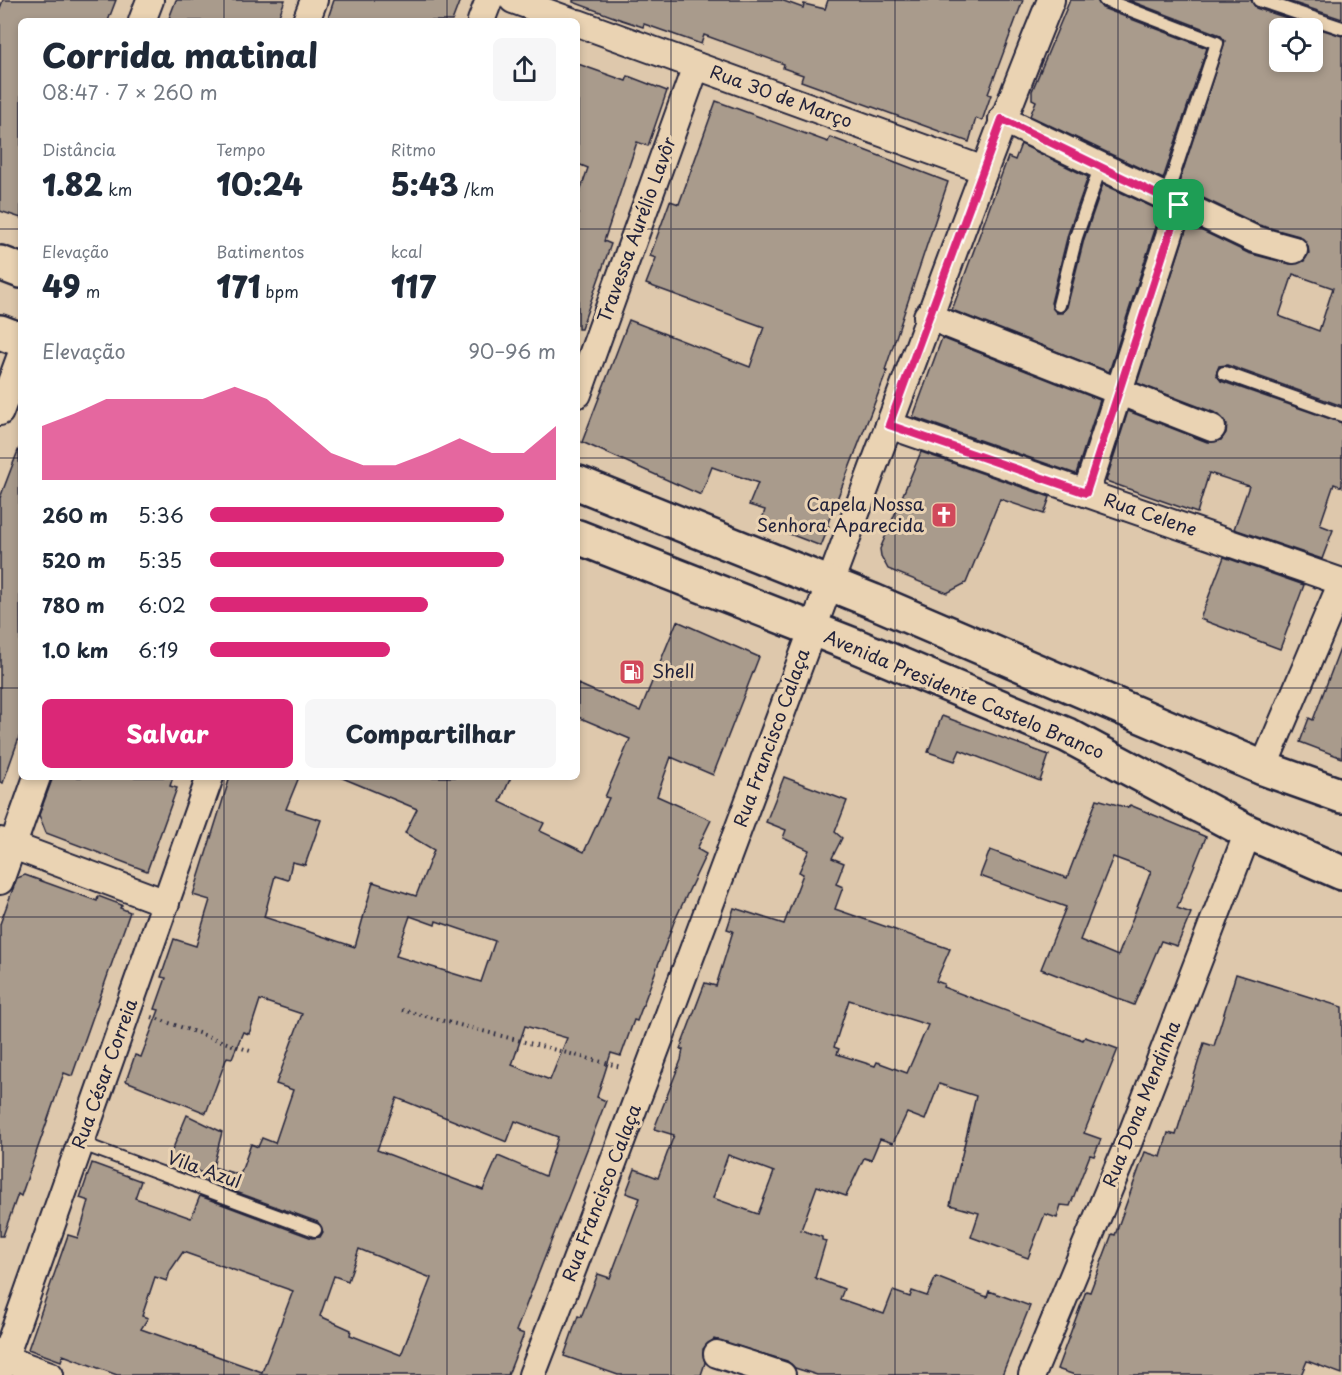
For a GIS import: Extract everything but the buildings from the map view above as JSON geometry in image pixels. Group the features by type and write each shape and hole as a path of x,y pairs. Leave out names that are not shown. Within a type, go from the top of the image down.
{"main road":[{"path":"0,263 18,270"},
{"path":"0,332 18,339"},
{"path":"580,484 828,583 1263,768 1342,796"},
{"name":"Avenida Presidente Castelo Branco","path":"580,538 812,629 1067,735 1248,832 1342,873"}],"street":[{"path":"143,18 150,0"},
{"path":"307,18 314,0"},
{"path":"482,18 489,0"},
{"path":"513,0 563,18"},
{"name":"Rua Francisco Calaça","path":"532,1375 648,1074 828,583 889,425 927,316 1002,119 1051,0"},
{"name":"Rua 30 de Março","path":"580,24 984,171"},
{"name":"Travessa Aurélio Lavôr","path":"580,388 696,66"},
{"path":"1002,119 1254,239 1294,250"},
{"path":"1086,493 1121,393 1172,201"},
{"path":"927,316 1078,373 1121,393 1212,428"},
{"path":"0,412 18,363"},
{"name":"Rua Celene","path":"889,425 1342,582"},
{"path":"1263,768 1342,582"},
{"path":"0,881 7,844 36,780"},
{"name":"Rua César Correia","path":"1,1362 209,780"},
{"name":"Rua Dona Mendinha","path":"1032,1375 1129,1141 1248,832"},
{"path":"7,844 166,903"},
{"path":"717,1354 782,1375"},
{"path":"1,1362 50,1375"}],"lane":[{"path":"1105,0 1217,43 1172,201"},
{"path":"1259,0 1342,28"},
{"path":"1059,305 1076,237 1101,165"},
{"path":"1224,373 1342,416"},
{"name":"Vila Azul","path":"80,1143 315,1230"}],"path":[{"path":"129,1009 250,1051"},
{"path":"402,1010 648,1074"}],"place":[{"name":"Capela Nossa Senhora Aparecida","path":"944,515"},
{"name":"Shell","path":"632,672"}],"route":[{"path":"1002,119 1101,165 1179,205 1121,393 1086,493 889,425 927,316 1002,119"}]}
